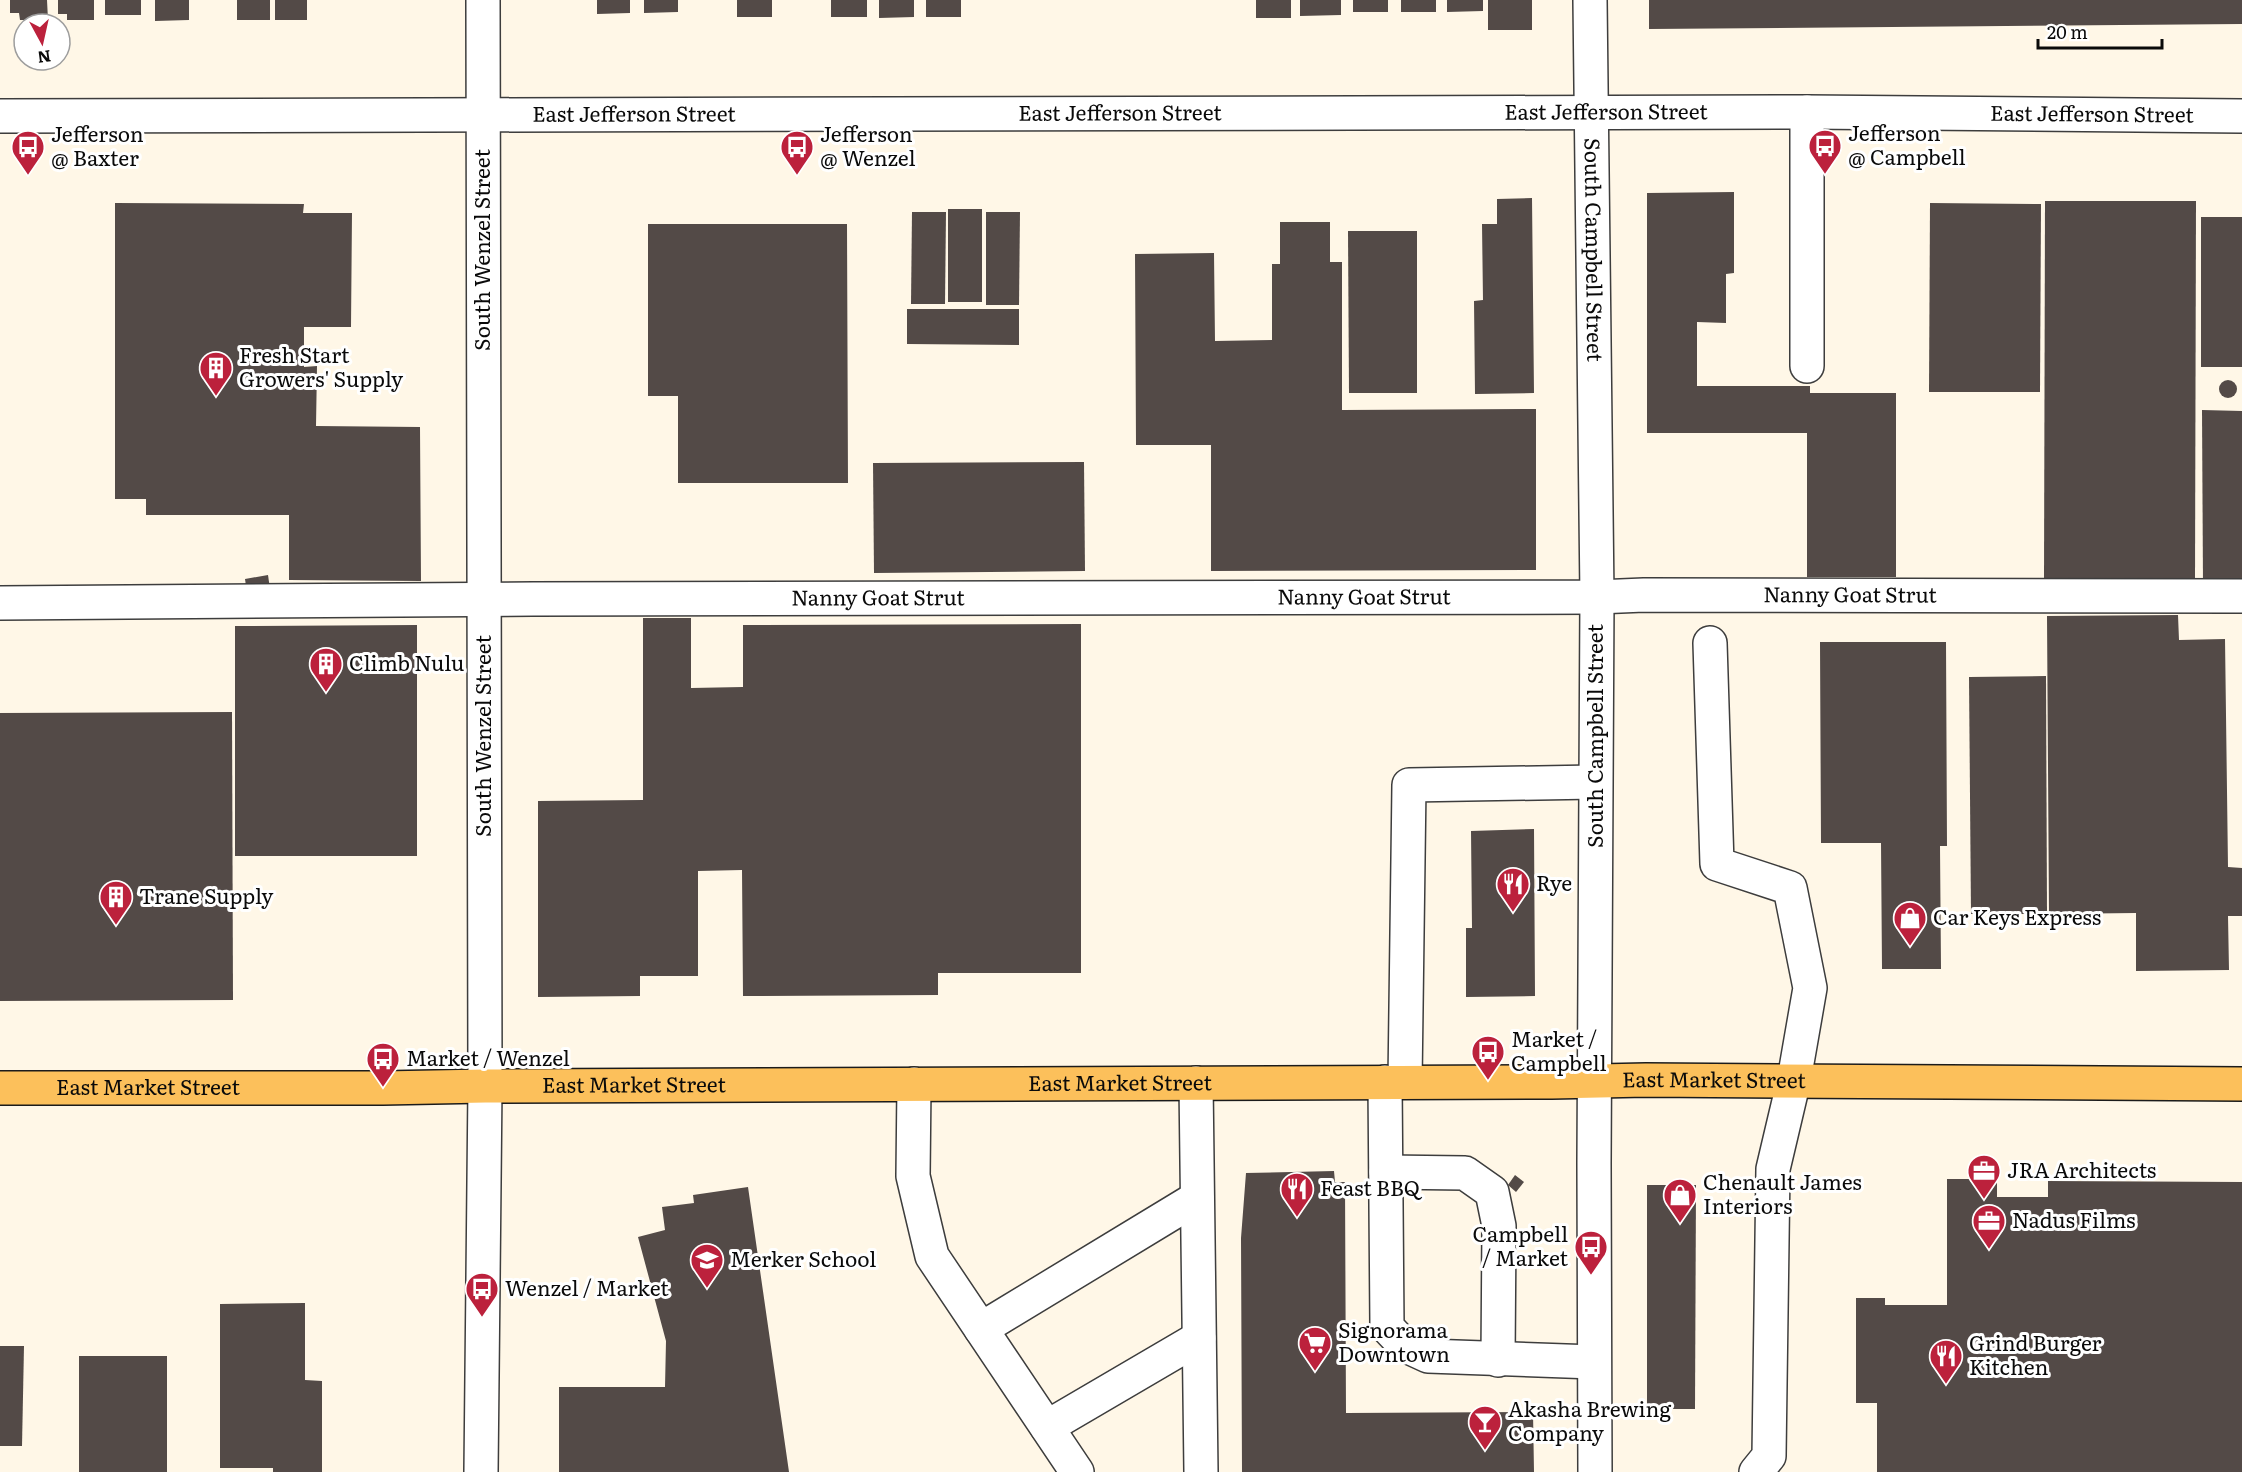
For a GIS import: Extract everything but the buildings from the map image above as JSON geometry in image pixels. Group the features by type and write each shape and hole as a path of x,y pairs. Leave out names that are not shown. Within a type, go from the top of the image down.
{"main road":[{"name":"East Market Street","path":"0,1088 383,1088 1595,1080 2242,1084"}],"street":[{"name":"South Wenzel Street","path":"481,1472 485,1086 483,0"},
{"name":"South Campbell Street","path":"1590,0 1597,597 1595,1472"},
{"name":"East Jefferson Street","path":"0,116 1807,112 2242,116"},
{"path":"1807,112 1807,366"},
{"name":"Nanny Goat Strut","path":"0,603 1644,595 2242,596"},
{"path":"1710,644 1717,864 1790,888 1810,988 1794,1080 1773,1169 1769,1455 1756,1472"},
{"path":"1594,1362 1428,1356 1404,1345 1387,1327 1386,1172 1395,1082 1408,785 1595,782"},
{"path":"1196,1083 1201,1472"},
{"path":"914,1084 913,1176 932,1256 1077,1472"},
{"path":"1386,1172 1465,1173 1492,1192 1499,1226 1498,1360"},
{"path":"981,1329 1197,1198"},
{"path":"1047,1427 1199,1338"}],"place":[{"name":"Jefferson @ Campbell","path":"1825,175"},
{"name":"Jefferson @ Baxter","path":"28,176"},
{"name":"Jefferson @ Wenzel","path":"797,176"},
{"name":"Fresh Start Growers' Supply","path":"216,397"},
{"name":"Climb Nulu","path":"326,693"},
{"name":"Rye","path":"1513,913"},
{"name":"Trane Supply","path":"116,926"},
{"name":"Car Keys Express","path":"1910,947"},
{"name":"Market / Campbell","path":"1488,1081"},
{"name":"Market / Wenzel","path":"383,1088"},
{"name":"JRA Architects","path":"1984,1200"},
{"name":"Feast BBQ","path":"1297,1218"},
{"name":"Chenault James Interiors","path":"1680,1224"},
{"name":"Nadus Films","path":"1989,1250"},
{"name":"Campbell / Market","path":"1591,1276"},
{"name":"Merker School","path":"707,1289"},
{"name":"Wenzel / Market","path":"482,1318"},
{"name":"Signorama Downtown","path":"1315,1372"},
{"name":"Grind Burger Kitchen","path":"1946,1385"},
{"name":"Akasha Brewing Company","path":"1485,1451"}]}
